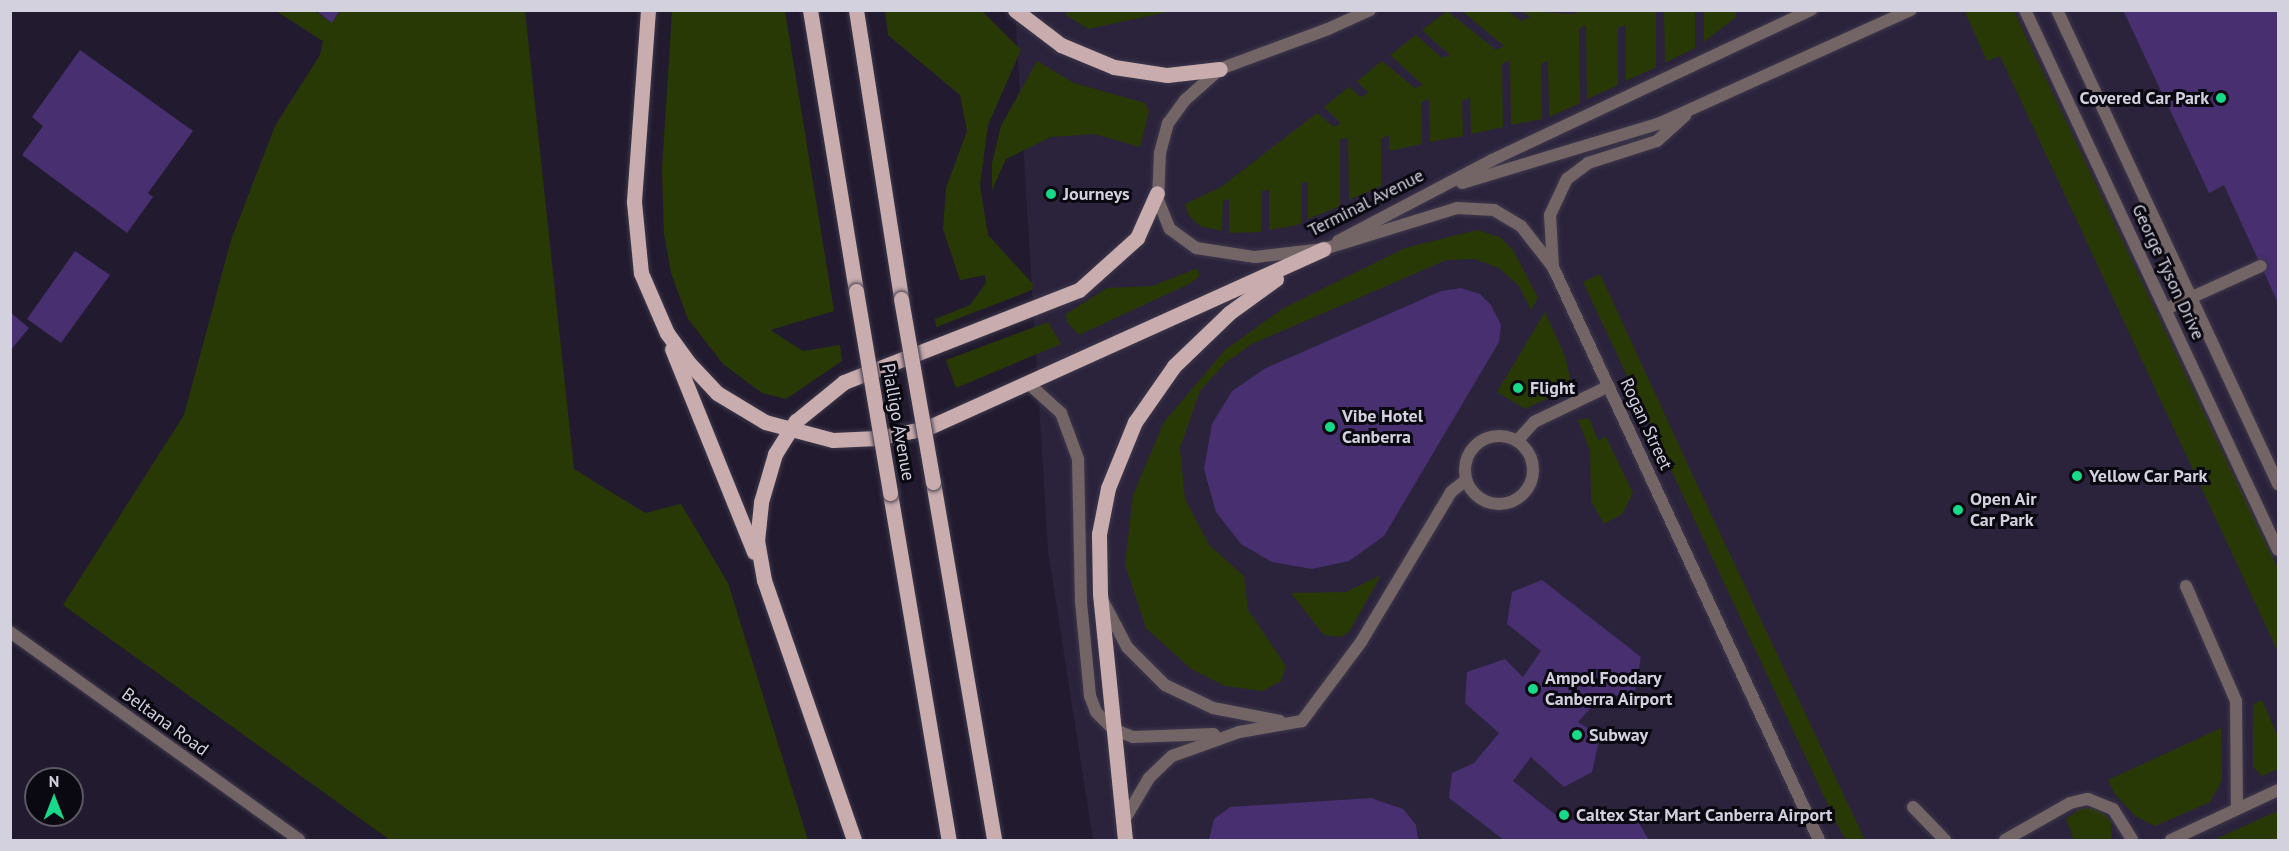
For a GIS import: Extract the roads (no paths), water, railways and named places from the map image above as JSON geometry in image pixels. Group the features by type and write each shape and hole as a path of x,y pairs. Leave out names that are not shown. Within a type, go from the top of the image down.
{"main road":[{"path":"648,10 634,202 641,273 764,580 854,840"},
{"name":"Pialligo Avenue","path":"810,10 949,840"},
{"name":"Pialligo Avenue","path":"856,10 901,298 994,840"},
{"path":"1015,10 1061,45 1114,67 1167,75 1220,69"},
{"path":"764,580 757,541 761,502 775,454 789,430 830,390 860,374 1079,290 1137,238 1157,193"},
{"path":"658,316 675,346 717,393 747,413 789,430 833,440 901,435 961,416 1324,249"},
{"path":"1125,840 1100,593 1102,510 1124,443 1145,405 1174,366 1229,313 1324,249"}],"street":[{"name":"Terminal Avenue","path":"1328,29 1356,10"},
{"name":"Terminal Avenue","path":"1371,10 1328,29 1220,69 1185,100 1168,123 1160,153 1157,193 1170,229 1196,248 1241,257 1324,249 1410,202 1811,10"},
{"path":"1410,202 1690,111 1911,10"},
{"name":"George Tyson Drive","path":"2025,10 2278,550"},
{"name":"George Tyson Drive","path":"2057,10 2278,484"},
{"path":"1553,267 1550,214 1567,179 1588,163 1657,141 1690,111"},
{"name":"Rogan Street","path":"1324,249 1444,211 1481,207 1502,213 1521,226 1553,267 1820,837"},
{"path":"2166,309 2261,266"},
{"path":"1029,384 1061,413 1076,448 1080,474 1078,564 1089,686 1096,712 1113,729 1138,738 1239,732"},
{"path":"1517,441 1534,422 1609,386"},
{"path":"1498,436 1517,441 1531,457 1533,471 1529,487 1519,498 1504,504 1489,503 1476,495 1466,480 1466,459 1478,443 1498,436"},
{"path":"1123,823 1149,777 1172,756 1239,732 1302,721 1352,656 1451,492 1466,480"},
{"path":"2186,586 2214,643 2236,701 2237,809"},
{"path":"1100,593 1127,647 1165,685 1213,708 1286,722"},
{"name":"Beltana Road","path":"10,632 299,840"},
{"path":"2171,840 2278,790"},
{"path":"2005,840 2070,803 2088,799 2113,808 2132,840"},
{"path":"1913,807 1945,840"}],"place":[{"name":"Covered Car Park","path":"2221,98"},
{"name":"Journeys","path":"1051,194"},
{"name":"Flight","path":"1518,388"},
{"name":"Vibe Hotel Canberra","path":"1330,427"},
{"name":"Yellow Car Park","path":"2077,476"},
{"name":"Open Air Car Park","path":"1958,510"},
{"name":"Ampol Foodary Canberra Airport","path":"1533,689"},
{"name":"Subway","path":"1577,735"},
{"name":"Caltex Star Mart Canberra Airport","path":"1564,815"}]}
